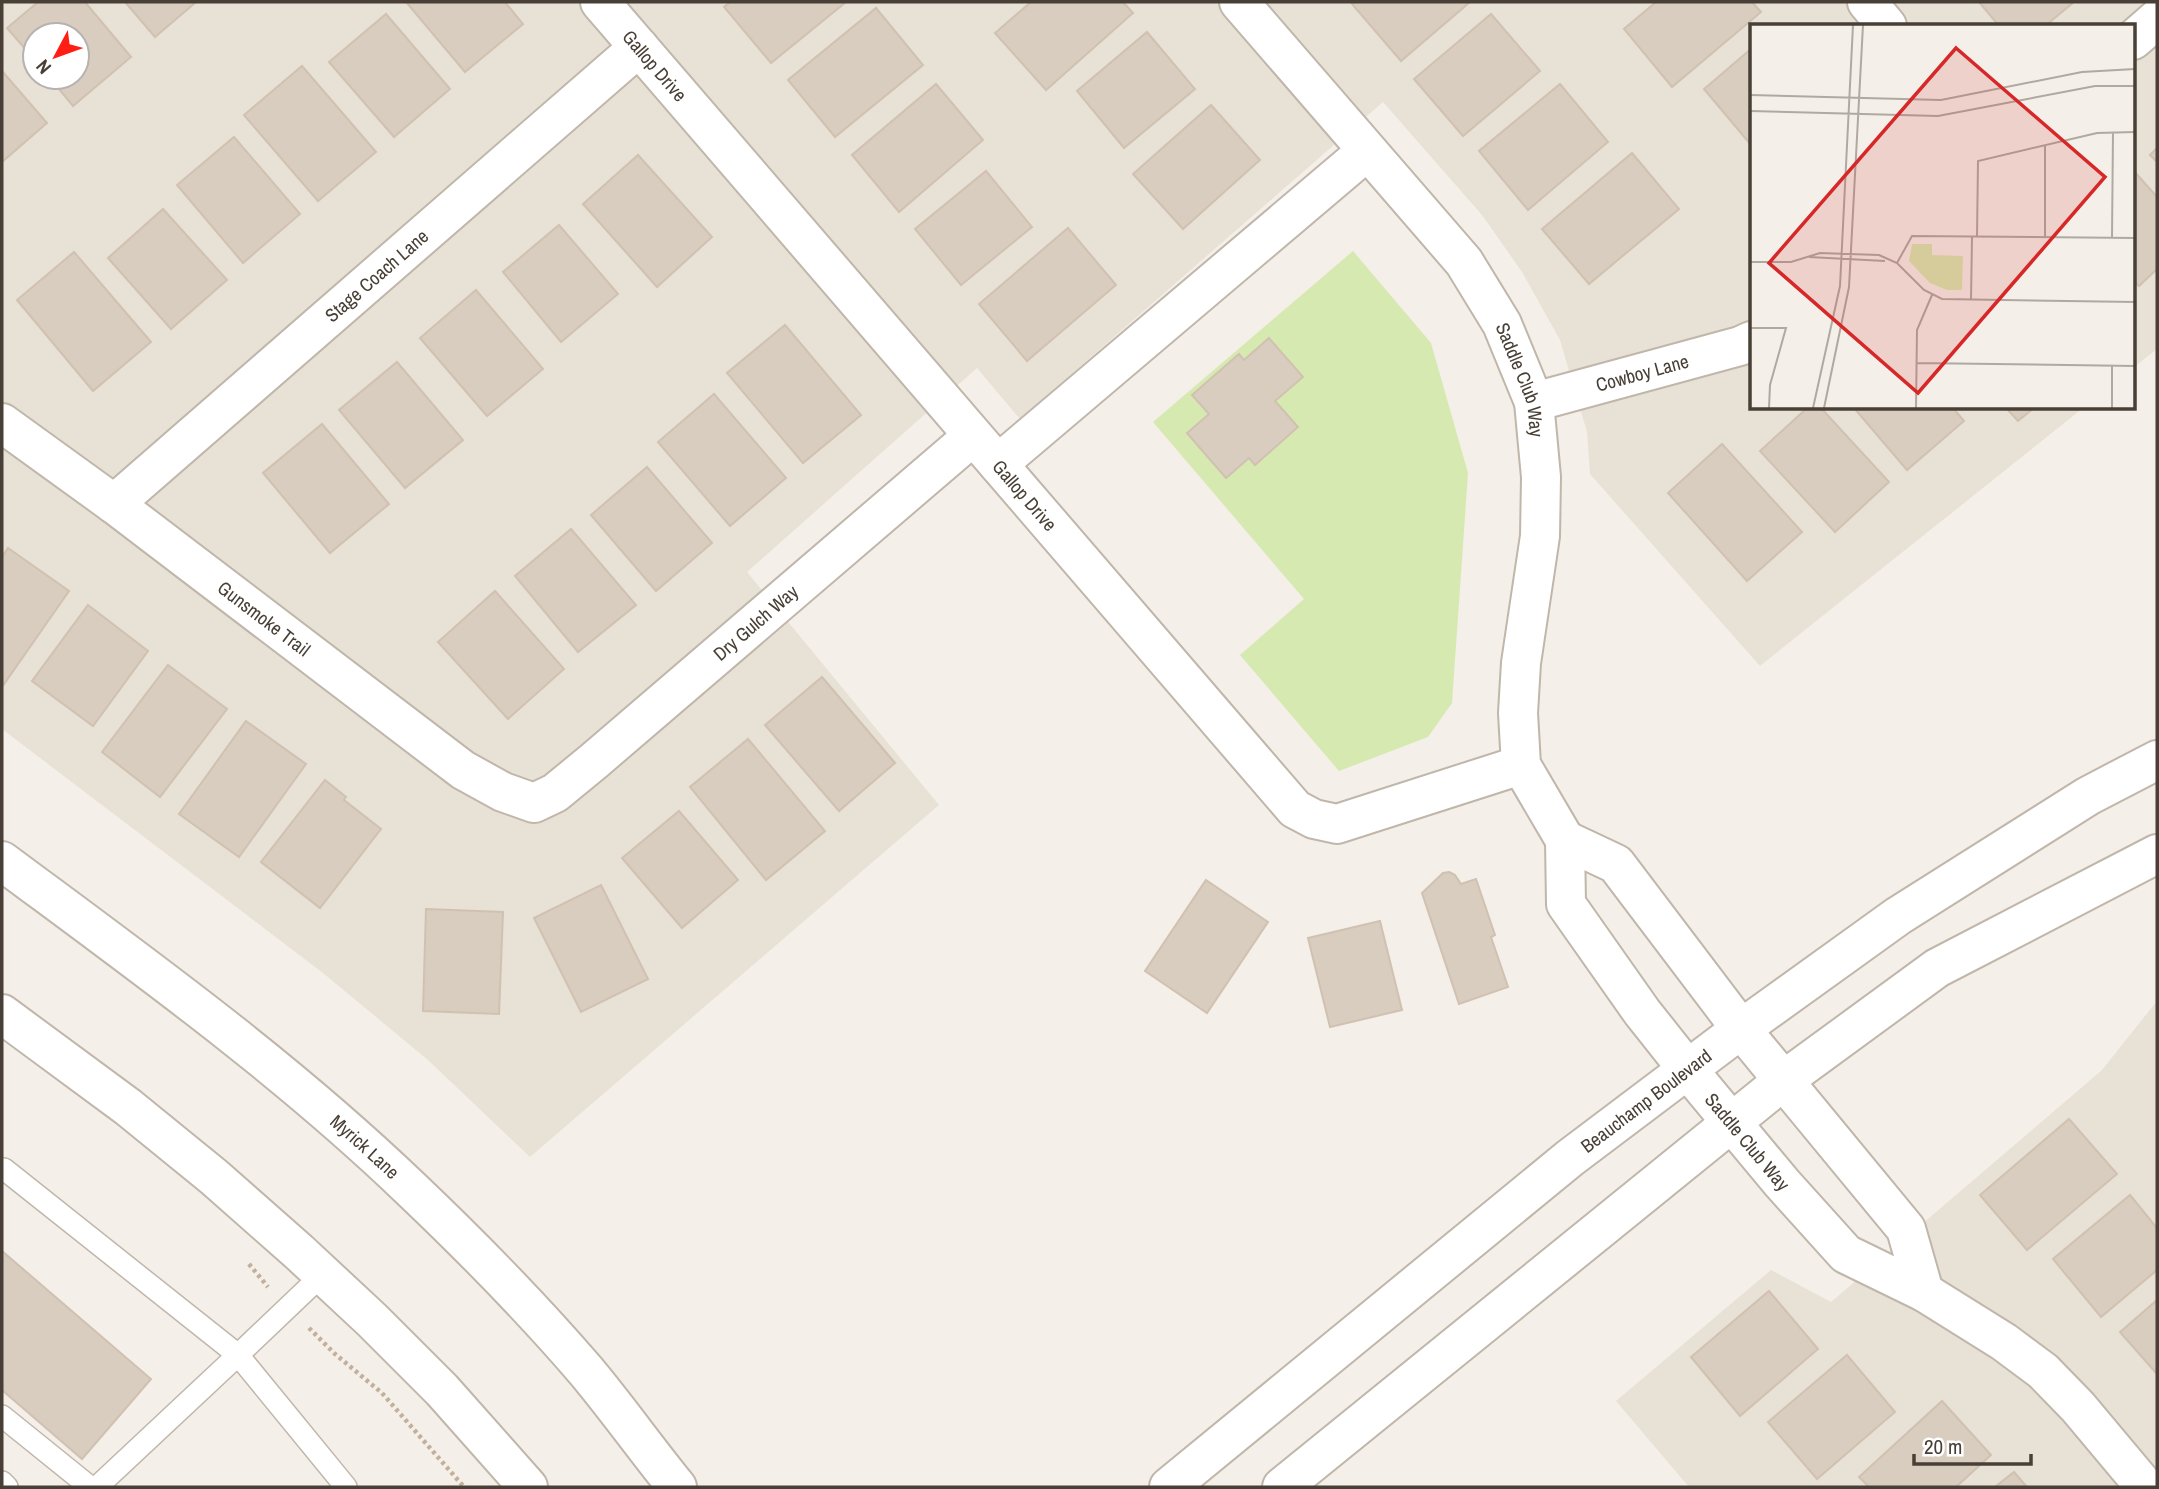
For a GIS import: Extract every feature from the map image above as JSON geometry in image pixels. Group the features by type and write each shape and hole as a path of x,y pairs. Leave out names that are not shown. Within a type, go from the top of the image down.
{"street":[{"name":"Gallop Drive","path":"600,2 1295,809 1314,819 1337,824 1521,765"},
{"name":"Saddle Club Way","path":"1239,2 1464,262 1502,324 1534,402 1541,477 1540,536 1521,663 1518,713 1521,765 1565,840 1566,904 1642,1012 1688,1070 1782,1183 1846,1254 1924,1292 2004,1342 2043,1371 2078,1407 2145,1487"},
{"path":"1867,2 1885,24"},
{"path":"2134,39 2157,19"},
{"name":"Stage Coach Lane","path":"114,505 639,47"},
{"path":"998,464 1367,151"},
{"name":"Cowboy Lane","path":"1534,402 1750,341"},
{"name":"Gunsmoke Trail","path":"2,423 463,770 503,792 534,803"},
{"name":"Dry Gulch Way","path":"534,803 555,793 594,761 973,436"},
{"name":"Beauchamp Boulevard","path":"1169,1487 1570,1158 1741,1029 1898,916 2088,796 2157,760"},
{"path":"1565,840 1616,864 1741,1029 1906,1229 1924,1292"},
{"path":"1282,1487 1784,1080 1937,968 2157,854"},
{"name":"Myrick Lane","path":"2,862 178,991 238,1039 408,1186 537,1316 587,1372 677,1487"},
{"path":"2,1014 128,1107 214,1177 372,1320 442,1390 528,1487"}],"lane":[{"path":"4,1169 238,1355 346,1487"},
{"path":"97,1487 322,1275"},
{"path":"2,1416 90,1487"},
{"path":"2,1482 7,1487"}],"path":[{"path":"242,1254 264,1282 335,1354 382,1393 464,1487"}],"shaded area":[{"path":"2,2 2157,2 2157,349 2134,367 2134,24 1750,24 1750,410 2080,410 1760,666 1590,474 1587,432 1560,340 1522,272 1482,215 1383,102 1020,419 977,368 747,572 939,805 530,1157 428,1060 323,973 2,729"},
{"path":"2157,1001 2157,1487 1689,1487 1616,1401 1771,1270 1831,1302 2102,1070"}],"green space":[{"path":"1353,251 1431,343 1468,473 1452,703 1428,737 1339,771 1240,655 1304,599 1153,422"}],"building":[{"path":"38,2 85,2 131,57 91,91 91,21 21,21 21,44 7,28"},
{"path":"125,2 196,2 155,37"},
{"path":"406,2 505,2 523,24 465,72"},
{"path":"730,2 846,2 771,63 724,7"},
{"path":"1031,2 1123,2 1133,13 1046,90 995,33"},
{"path":"1470,2 1401,61 1352,4"},
{"path":"1656,2 1752,2 1761,12 1672,87 1624,29"},
{"path":"1979,2 2074,2 2047,24 1997,24"},
{"path":"876,8 923,65 835,137 788,80"},
{"path":"386,14 450,89 394,137 329,62"},
{"path":"1491,14 1540,71 1463,136 1414,79"},
{"path":"1147,32 1195,89 1124,148 1077,91"},
{"path":"1750,50 1750,144 1704,89"},
{"path":"302,66 376,152 318,201 244,115"},
{"path":"2,71 47,123 2,162"},
{"path":"936,84 983,140 899,212 852,155"},
{"path":"1560,84 1608,142 1528,210 1479,151"},
{"path":"61,91 91,91 73,106"},
{"path":"1211,105 1260,160 1183,229 1133,174"},
{"path":"234,137 300,214 243,263 177,185"},
{"path":"2157,148 2157,162 2150,155"},
{"path":"1632,153 1679,209 1589,284 1542,229"},
{"path":"638,155 712,237 657,287 583,204"},
{"path":"986,171 1032,227 961,285 915,229"},
{"path":"2134,171 2157,197 2157,269 2139,286 2134,281"},
{"path":"163,209 227,280 171,329 108,258"},
{"path":"559,225 618,294 561,342 503,272"},
{"path":"1068,228 1116,285 1027,361 979,304"},
{"path":"74,252 151,342 93,391 17,300"},
{"path":"476,290 543,369 487,416 420,338"},
{"path":"785,325 861,415 803,463 727,373"},
{"path":"1269,338 1303,377 1275,401 1298,427 1255,465 1249,458 1226,478 1187,433 1209,414 1192,395 1239,354 1244,360"},
{"path":"397,362 463,440 405,488 339,410"},
{"path":"714,394 786,478 730,526 658,442"},
{"path":"1805,410 1823,410 1889,482 1835,532 1760,451"},
{"path":"1856,410 1955,410 1964,421 1907,470"},
{"path":"2008,410 2032,410 2018,421"},
{"path":"322,424 389,504 330,553 263,473"},
{"path":"1722,444 1802,532 1747,581 1668,493"},
{"path":"647,467 712,543 656,591 591,515"},
{"path":"571,529 636,605 578,652 515,576"},
{"path":"8,548 69,591 2,687 2,557"},
{"path":"495,591 564,669 508,719 438,642"},
{"path":"88,605 148,651 93,726 32,681"},
{"path":"168,665 227,709 160,797 102,752"},
{"path":"822,677 895,763 839,811 765,725"},
{"path":"246,721 306,764 239,857 179,814"},
{"path":"748,739 825,831 766,880 690,787"},
{"path":"325,780 346,797 344,800 381,829 320,908 261,862"},
{"path":"679,811 738,880 682,928 622,858"},
{"path":"1443,873 1455,875 1461,884 1476,879 1495,935 1491,937 1508,987 1459,1004 1422,893"},
{"path":"1206,880 1268,922 1207,1013 1145,971"},
{"path":"601,885 648,979 581,1012 534,918"},
{"path":"426,909 503,912 499,1014 423,1011"},
{"path":"1380,921 1402,1010 1330,1027 1308,938"},
{"path":"2069,1119 2117,1174 2027,1250 1980,1195"},
{"path":"2130,1195 2157,1228 2157,1270 2101,1317 2053,1259"},
{"path":"2,1251 151,1379 82,1459 2,1390"},
{"path":"1769,1291 1818,1349 1740,1416 1691,1357"},
{"path":"2157,1300 2157,1374 2120,1332"},
{"path":"1847,1355 1895,1412 1817,1479 1768,1422"},
{"path":"1942,1401 1991,1455 1956,1487 1869,1487 1859,1477"},
{"path":"2014,1472 2027,1487 1995,1487"}]}
